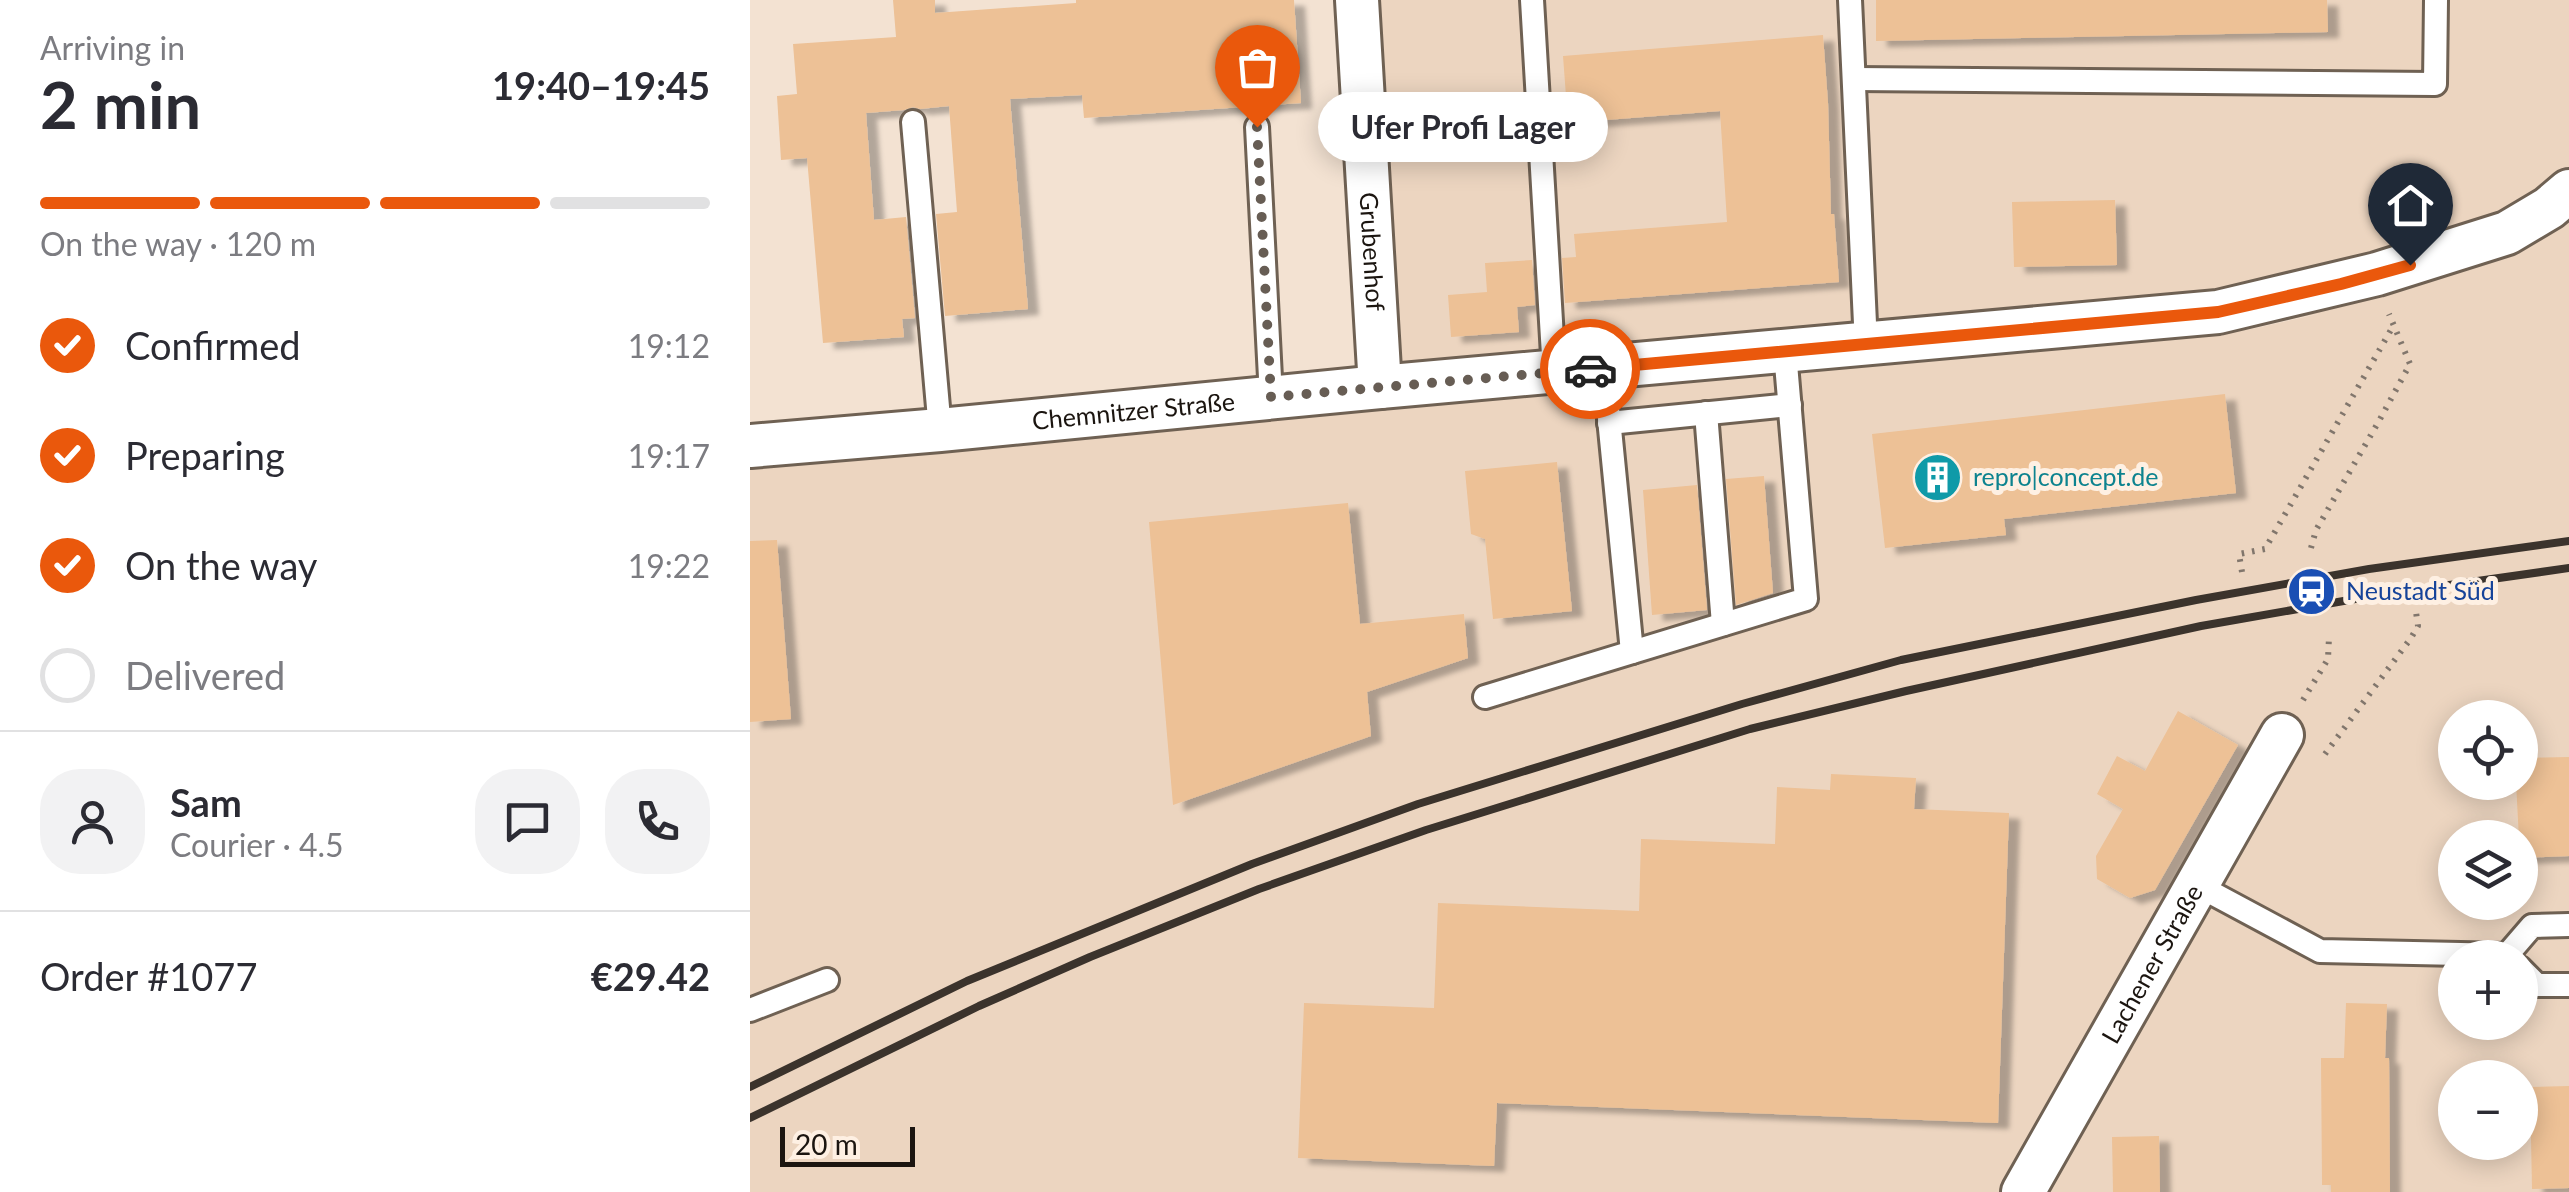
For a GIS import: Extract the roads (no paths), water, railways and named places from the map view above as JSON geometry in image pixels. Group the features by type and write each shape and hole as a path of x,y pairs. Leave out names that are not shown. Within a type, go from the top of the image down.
{"street":[{"name":"Grubenhof","path":"1357,0 1380,386"},
{"name":"Chemnitzer Straße","path":"750,446 2218,312 2341,284 2507,233 2569,191"},
{"name":"Lachener Straße","path":"2022,1192 2282,736"}],"lane":[{"path":"1532,0 1554,372"},
{"path":"1850,0 1866,345"},
{"path":"1855,79 2435,84 2436,0"},
{"path":"913,122 940,430"},
{"path":"1257,127 1271,397"},
{"path":"1485,697 1806,599 1786,352"},
{"path":"1604,368 1632,652"},
{"path":"1609,424 1790,405"},
{"path":"1706,413 1723,624"},
{"path":"2197,885 2320,951 2438,957"},
{"path":"2524,940 2532,926 2569,925"},
{"path":"750,1010 827,980"},
{"path":"2538,984 2569,985"}],"railway":[{"path":"750,1087 967,981 1252,864 1418,804 1742,704 1901,660 2196,600 2369,569 2569,541"},
{"path":"750,1118 979,1006 1259,889 1426,830 1750,729 2201,626 2372,596 2569,568"}],"place":[{"name":"Ufer Profi Lager","path":"1257,127"},
{"name":"repro|concept.de","path":"1938,477"},
{"name":"Neustadt Süd","path":"2311,591"}]}
